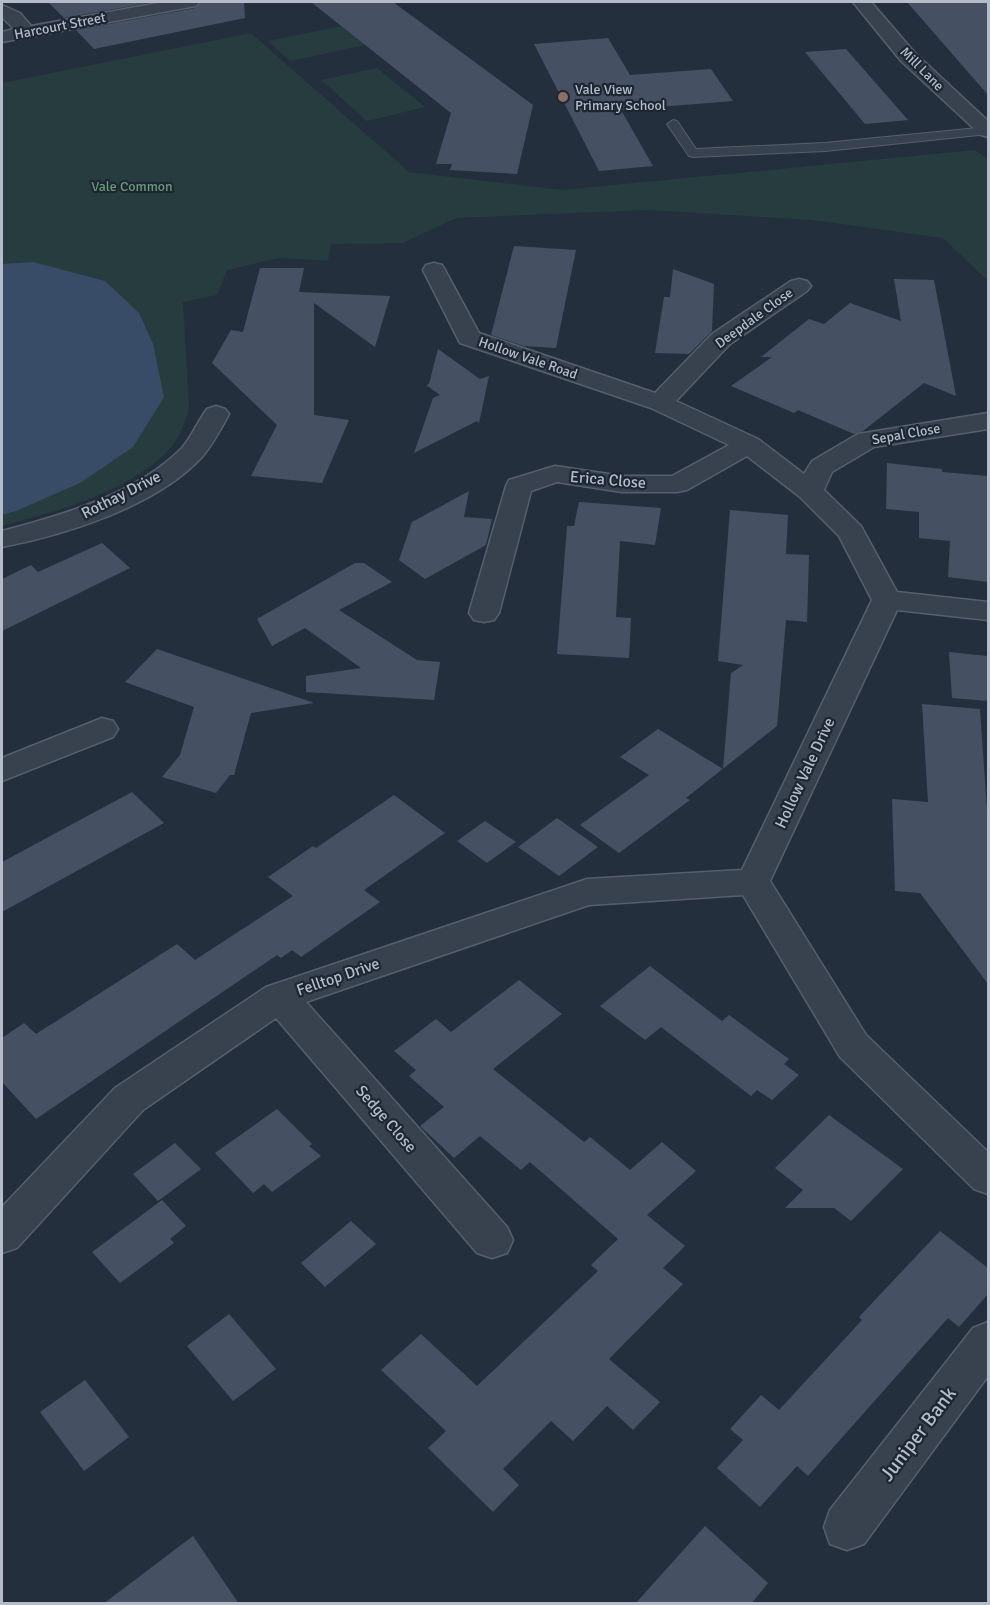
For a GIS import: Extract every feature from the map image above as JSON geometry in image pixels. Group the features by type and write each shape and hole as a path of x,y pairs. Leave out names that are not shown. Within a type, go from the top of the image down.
{"street":[{"name":"Harcourt Street","path":"2,37 190,2"},
{"name":"Mill Lane","path":"862,2 908,57 988,131"},
{"path":"2,10 14,17 26,32"},
{"path":"958,104 988,102"},
{"name":"Hollow Vale Road","path":"434,270 469,338 660,402"},
{"name":"Deepdale Close","path":"660,402 721,339 799,286"},
{"path":"660,402 749,445 810,491 851,532 887,600 988,611"},
{"name":"Rothay Drive","path":"2,539 66,522 137,491 175,468 190,455 216,414"},
{"name":"Sepal Close","path":"810,491 821,467 867,440 988,421"},
{"name":"Erica Close","path":"484,614 519,486 555,474 622,484 677,484 749,445"},
{"name":"Hollow Vale Drive","path":"753,882 887,600"},
{"path":"2,770 102,729"},
{"path":"753,882 853,1046 988,1177"},
{"name":"Felltop Drive","path":"2,1235 129,1099 279,997 586,892 753,882"},
{"name":"Sedge Close","path":"279,997 492,1240"},
{"name":"Juniper Bank","path":"847,1527 988,1342"}],"lane":[{"path":"673,124 693,153 825,147 988,131"}],"green space":[{"path":"371,20 394,39 290,61 268,41"},
{"name":"Vale Common","path":"251,33 409,172 562,190 975,150 988,159 988,281 943,238 812,220 646,210 456,218 403,243 331,244 328,261 278,258 227,270 217,295 183,302 189,406 182,430 168,451 133,478 90,499 2,526 2,83"},
{"path":"377,68 425,107 367,121 321,80"}],"water":[{"path":"33,262 105,281 139,313 153,344 164,397 133,447 80,483 2,515 2,264"}],"building":[{"path":"48,2 154,2 64,18"},
{"path":"201,2 244,2 245,18 94,49 76,30 196,8"},
{"path":"311,2 393,2 533,105 517,174 450,170 452,164 436,164 451,113"},
{"path":"907,2 988,2 988,95"},
{"path":"608,38 630,75 711,69 733,101 621,110 653,166 599,171 534,44"},
{"path":"846,49 908,120 865,124 805,52"},
{"path":"514,246 576,250 556,348 524,346 491,335"},
{"path":"260,268 304,268 299,292 390,296 375,347 314,303 314,415 349,420 322,483 251,476 277,425 212,363 231,330 243,332"},
{"path":"673,269 714,284 712,331 689,354 655,353 664,297 670,297"},
{"path":"894,279 934,280 956,396 924,383 863,431 854,434 798,410 794,413 731,386 772,357 761,357 809,319 824,324 850,303 901,321"},
{"path":"438,349 480,379 489,376 479,423 477,421 414,453 433,398 440,395 426,385 429,384"},
{"path":"887,463 942,469 942,472 988,476 988,582 948,577 950,541 919,538 919,512 886,509"},
{"path":"469,491 464,517 492,519 486,545 425,579 399,560 412,522"},
{"path":"579,502 661,508 655,545 620,541 616,617 631,618 629,658 557,654 567,526 574,526"},
{"path":"730,510 788,515 786,554 809,555 807,622 786,620 777,726 723,769 731,673 743,665 718,661"},
{"path":"102,543 130,568 2,631 2,579 31,565 38,572"},
{"path":"355,563 364,563 392,582 339,610 417,660 440,662 434,700 306,692 306,676 361,668 305,628 272,646 257,619"},
{"path":"157,649 314,703 251,713 234,775 230,775 216,793 162,777 180,755 194,707 125,682"},
{"path":"949,652 988,656 988,701 952,698"},
{"path":"922,704 980,709 988,824 988,984 920,893 895,891 892,799 928,802"},
{"path":"658,729 723,769 686,798 690,800 619,853 580,825 649,775 620,757"},
{"path":"132,792 164,823 2,912 2,862"},
{"path":"394,795 445,833 364,890 380,902 301,957 292,950 281,958 277,955 36,1119 2,1082 2,1038 24,1023 36,1034 177,944 195,960 293,896 268,877 313,846 316,848"},
{"path":"557,818 598,847 559,876 518,847"},
{"path":"485,821 516,842 487,863 457,841"},
{"path":"650,966 722,1021 729,1015 789,1059 784,1064 799,1075 772,1100 757,1090 751,1096 661,1027 645,1040 600,1006"},
{"path":"519,980 562,1014 493,1069 584,1142 590,1137 630,1170 662,1142 696,1171 647,1215 685,1246 663,1268 683,1284 609,1359 660,1402 633,1430 607,1406 573,1441 551,1421 503,1469 519,1485 493,1512 428,1448 446,1431 381,1370 421,1334 477,1386 598,1271 591,1265 618,1239 530,1162 521,1170 480,1136 454,1158 420,1126 444,1107 409,1076 416,1070 394,1051 436,1019 451,1032"},
{"path":"277,1109 312,1144 309,1146 321,1156 272,1192 264,1184 253,1193 215,1153"},
{"path":"829,1115 903,1169 851,1221 834,1208 785,1208 803,1190 775,1168"},
{"path":"175,1143 201,1169 158,1201 133,1174"},
{"path":"162,1200 186,1226 170,1239 174,1243 120,1283 92,1252"},
{"path":"351,1221 376,1244 325,1287 301,1263"},
{"path":"940,1231 988,1268 988,1294 959,1327 948,1318 808,1476 797,1466 760,1507 717,1468 743,1440 730,1429 761,1395 779,1410 862,1320 859,1317"},
{"path":"229,1314 276,1369 233,1401 187,1346"},
{"path":"85,1380 129,1437 84,1471 40,1412"},
{"path":"705,1526 768,1583 751,1604 635,1604"},
{"path":"193,1536 239,1604 103,1604"}],"place":[{"name":"Vale View Primary School","path":"563,97"}]}
